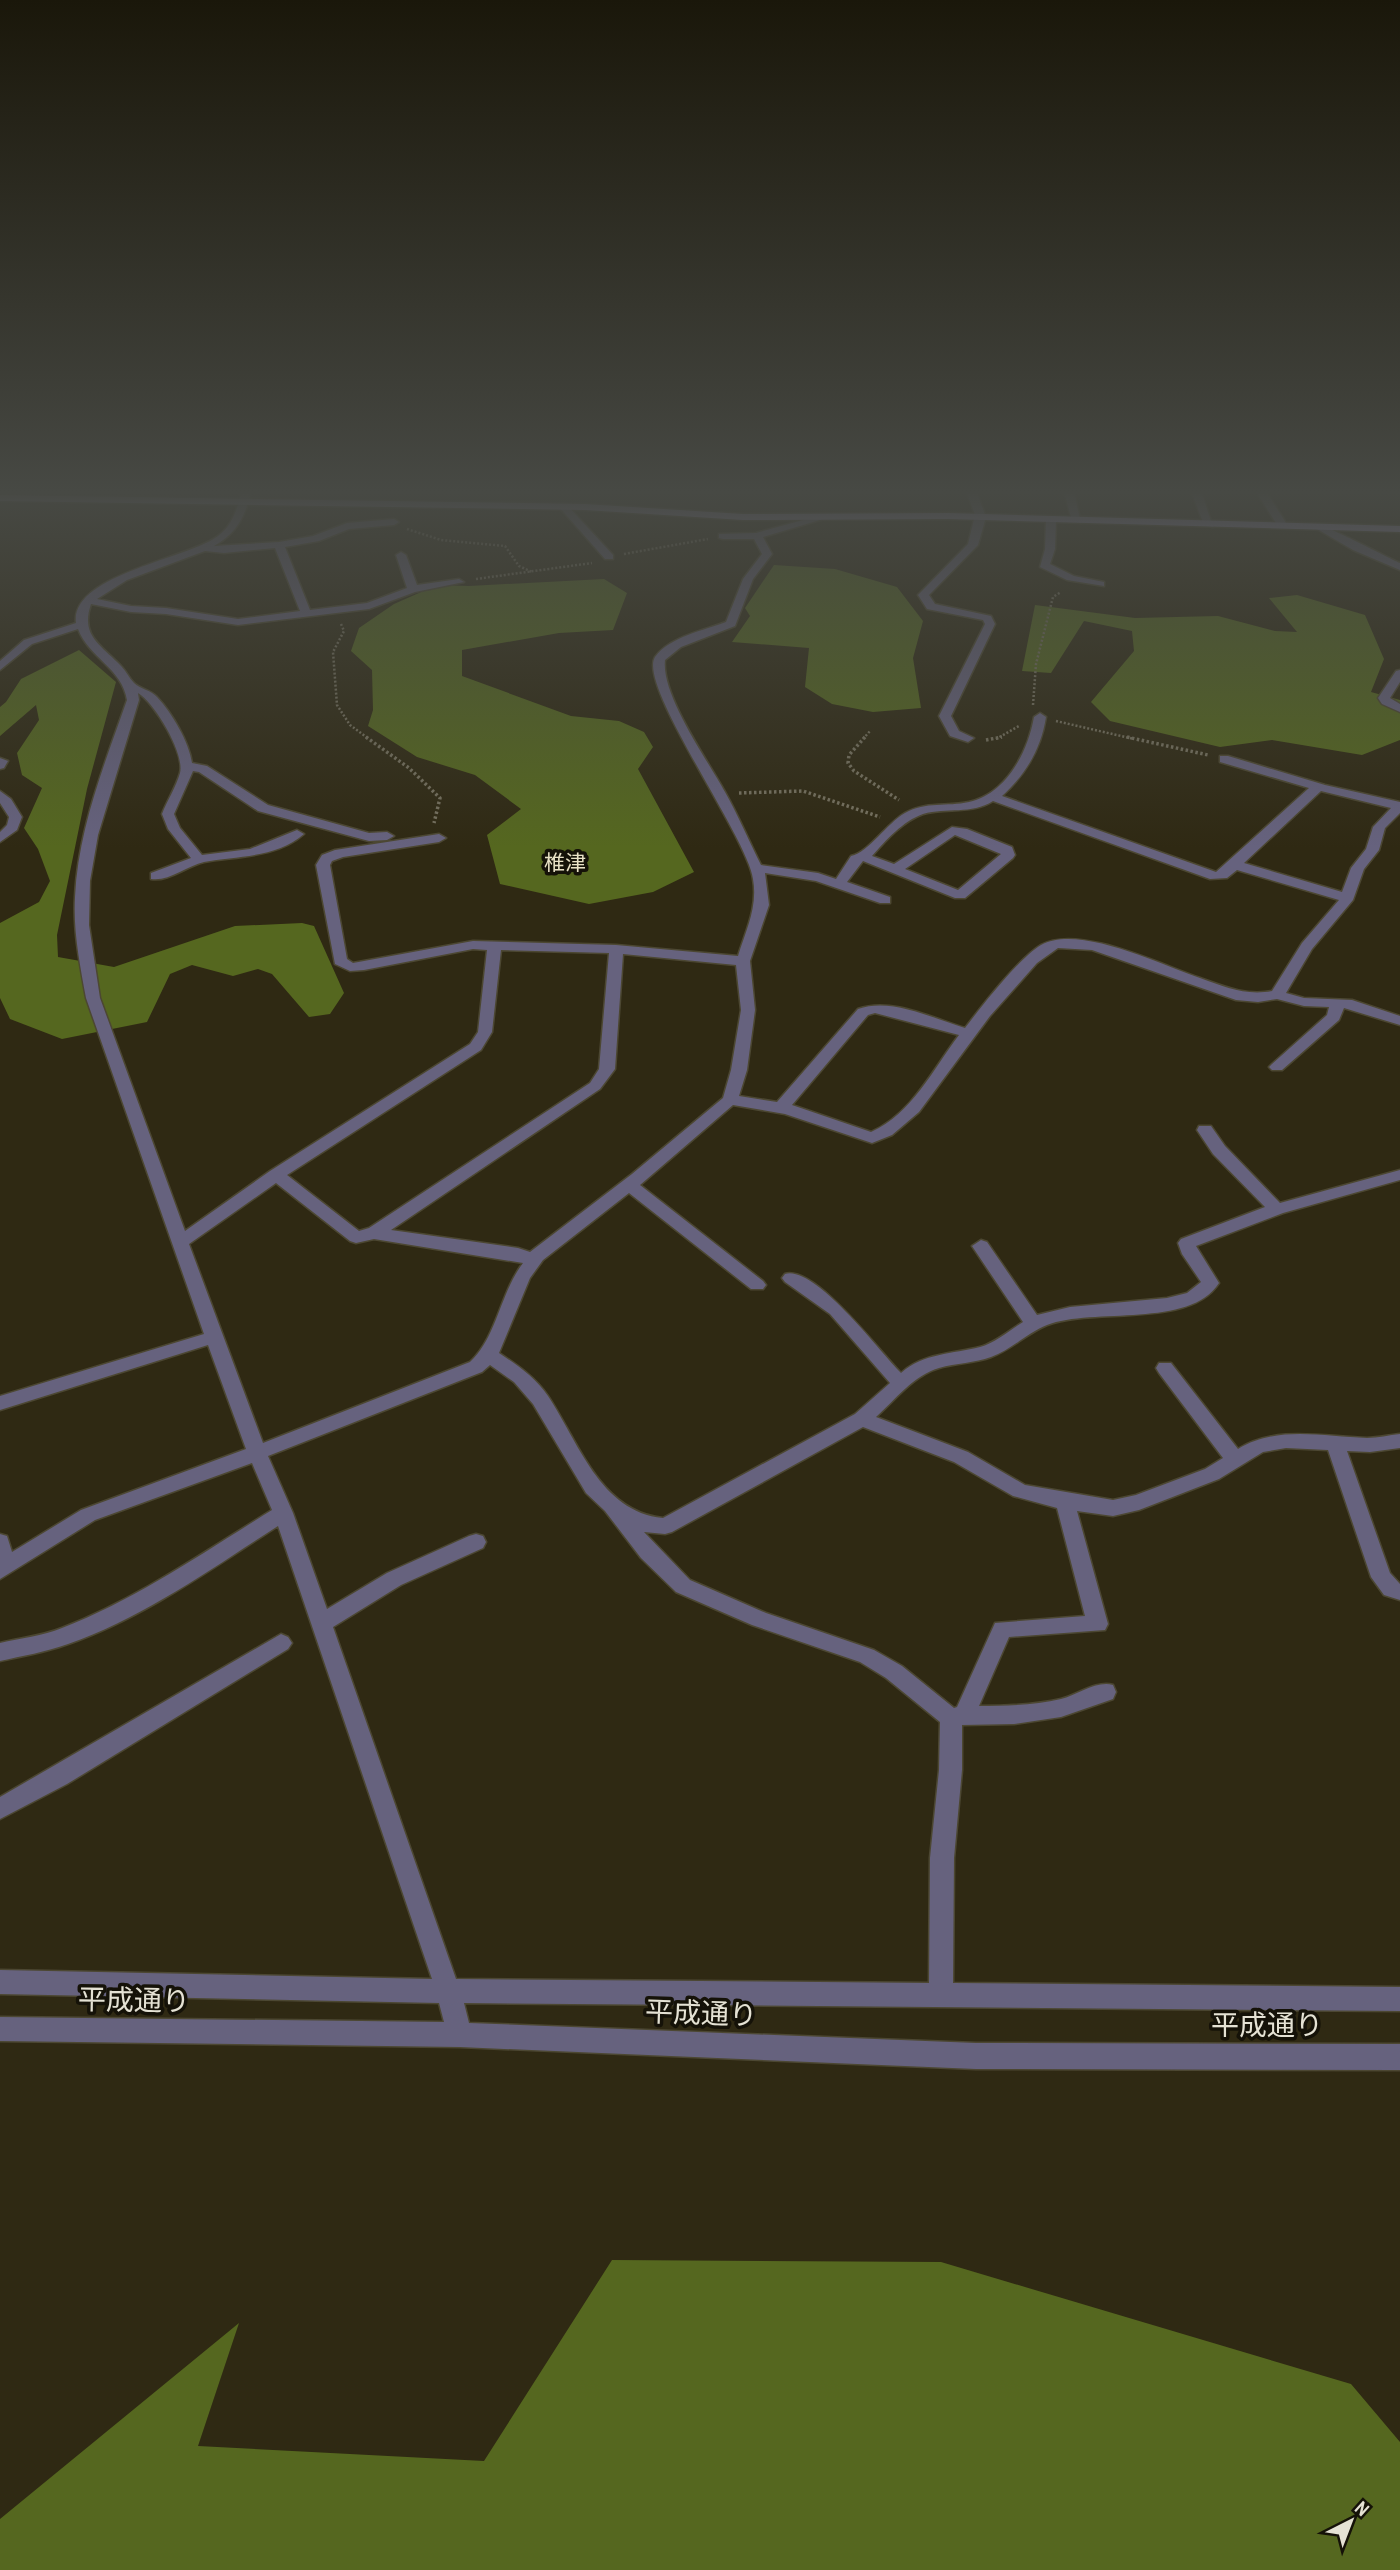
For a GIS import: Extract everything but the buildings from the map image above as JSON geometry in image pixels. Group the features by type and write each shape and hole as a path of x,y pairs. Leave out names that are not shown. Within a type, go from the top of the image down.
{"street":[{"path":"83,608 80,618 88,641 124,675 131,687 133,701 104,789 82,882 84,955 93,998 182,1241 214,1337 257,1453 283,1513 448,1991 460,2035"},
{"path":"126,608 238,622 355,608"},
{"path":"304,608 307,615"},
{"path":"0,1542 3,1569 55,1533 88,1515 257,1453 476,1367 489,1355 522,1276 533,1261 630,1185 730,1100 739,1070 748,1010 743,961 762,905 760,876 720,794 684,732 660,678 659,664 660,659 677,645 731,624 737,608"},
{"path":"936,608 987,618 990,624 945,716 954,733 968,738"},
{"path":"0,667 28,642 83,624"},
{"path":"1400,673 1384,698 1386,702 1400,708"},
{"path":"131,687 145,692 154,700 184,749 187,771 169,814 174,829 199,859"},
{"path":"840,883 856,859 864,857 900,824 918,812 974,805 991,796 1021,771 1040,729 1037,717"},
{"path":"1224,760 1318,787 1400,806 1379,827 1372,850 1358,868 1347,898 1307,946 1277,995"},
{"path":"186,766 203,769 263,808 313,823 369,837 422,832"},
{"path":"991,796 1215,876 1222,875 1235,865 1318,787"},
{"path":"0,794 13,808 16,820 13,829 0,838"},
{"path":"864,857 960,895 1008,855 1007,850 962,832 952,831 896,869"},
{"path":"156,876 199,859 253,853 296,834"},
{"path":"439,838 340,853 327,858 323,865 340,961 350,967 364,966 473,945 616,949 743,961"},
{"path":"1235,865 1347,898"},
{"path":"756,868 818,877 885,900"},
{"path":"730,1100 781,1108 872,1138 886,1134 914,1107 967,1033 1041,952 1054,944 1072,943 1096,947 1236,996 1258,998 1277,995 1304,1002 1352,1004 1400,1021"},
{"path":"182,1241 276,1175 476,1047 485,1032 494,946"},
{"path":"374,1233 595,1086 607,1069 616,949"},
{"path":"1277,1067 1335,1017 1338,1003"},
{"path":"781,1108 863,1012 874,1008 885,1009 967,1033"},
{"path":"1205,1130 1219,1150 1277,1209"},
{"path":"276,1175 356,1237 374,1233 518,1254 533,1261"},
{"path":"612,1506 643,1524 665,1526 862,1419 916,1370 935,1363 987,1352 1033,1323 1070,1312 1136,1308 1193,1298 1210,1283 1207,1274 1188,1252 1187,1243 1277,1209 1400,1175"},
{"path":"630,1185 757,1285"},
{"path":"981,1246 1033,1323"},
{"path":"791,1278 836,1310 900,1382"},
{"path":"0,1403 214,1337"},
{"path":"489,1355 521,1377 540,1399 593,1489 612,1506 648,1552 683,1586 759,1619 866,1656 958,1716 1014,1715 1061,1708 1105,1692"},
{"path":"1165,1368 1236,1460"},
{"path":"862,1419 961,1457 1020,1491 1113,1508 1139,1502 1212,1474 1258,1446 1286,1441 1370,1445 1400,1441"},
{"path":"1335,1443 1381,1577 1391,1588 1400,1592"},
{"path":"942,1994 942,1860 958,1716 1002,1629 1098,1624 1065,1501"},
{"path":"0,1652 64,1637 122,1610 162,1589 283,1513"},
{"path":"321,1623 394,1579 476,1542"},
{"path":"0,1809 59,1777 281,1643"},
{"name":"平成通り","path":"0,1982 448,1991 1400,1999"},
{"name":"平成通り","path":"0,2029 460,2035 976,2056 1400,2057"}],"path":[{"path":"1037,717 1033,708 1036,664 1050,608"},
{"path":"327,612 342,624 344,631 333,652 337,705 350,725 409,768 440,798 434,826 422,832"},
{"path":"968,738 1000,738 1037,717 1224,760"},
{"path":"870,731 849,755 848,763 854,771 918,812"},
{"path":"720,794 803,791 900,824"}],"green space":[{"path":"388,608 621,608 613,630 559,633 462,650 462,676 571,716 619,721 644,732 653,747 638,769 694,872 653,892 589,904 500,884 487,835 521,809 475,775 417,757 368,726 373,710 372,670 351,651 359,628"},
{"path":"745,608 913,608 923,621 913,658 921,708 873,712 832,704 805,687 809,648 732,642 750,616"},
{"path":"1034,608 1058,608 1135,618 1218,616 1275,631 1297,632 1277,608 1341,608 1365,615 1384,659 1371,692 1400,700 1400,740 1362,755 1272,740 1220,747 1110,721 1091,702 1134,651 1132,631 1084,621 1051,673 1022,671"},
{"path":"79,650 116,682 87,789 57,935 58,957 114,967 235,926 302,923 314,926 344,993 330,1014 309,1017 272,974 258,969 233,976 192,965 170,974 147,1022 62,1039 10,1019 0,998 0,923 39,902 50,881 38,849 24,828 42,788 22,775 17,753 39,720 36,705 0,736 0,707 21,679"},
{"path":"612,2260 941,2262 1351,2384 1400,2442 1400,2570 0,2570 0,2519 239,2323 198,2446 484,2461"}],"district":[{"name":"椎津","path":"565,862"}]}
